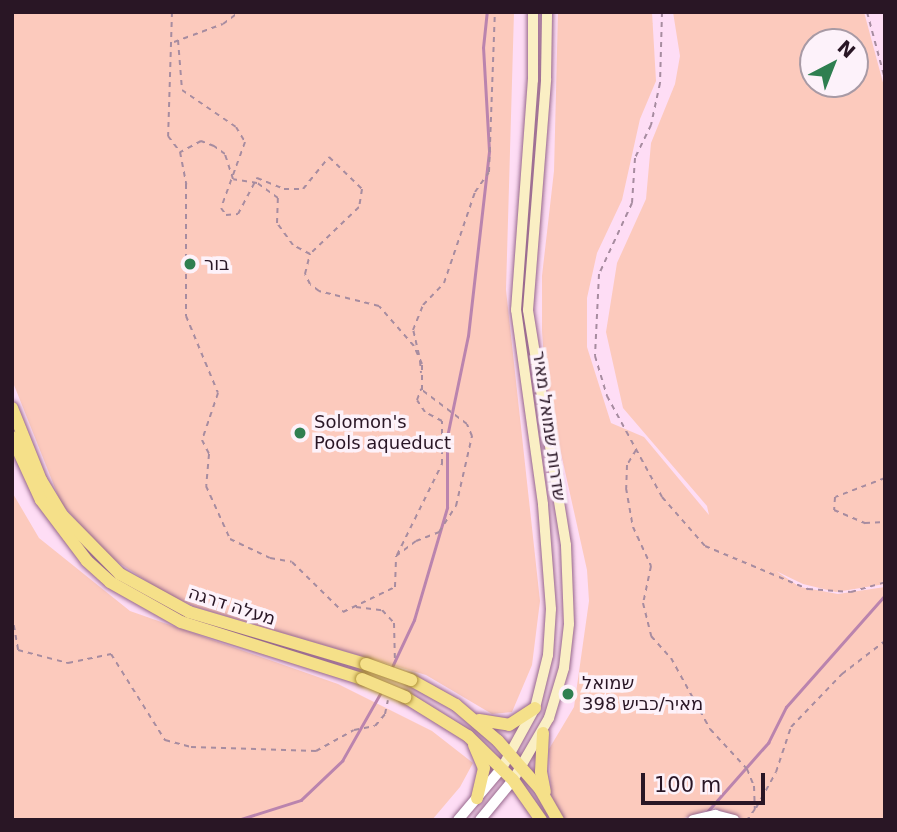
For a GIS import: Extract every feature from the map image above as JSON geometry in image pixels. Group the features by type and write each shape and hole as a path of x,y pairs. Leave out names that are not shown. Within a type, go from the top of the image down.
{"main road":[{"name":"שדרות שמואל מאיר","path":"502,768 535,708 546,667 551,609 543,504 516,310 533,79 533,12"},
{"name":"שדרות שמואל מאיר","path":"513,780 543,733 564,668 570,596 528,310 546,79 547,12"},
{"name":"מעלה דרגה","path":"12,408 41,480 62,515 96,554 130,582 190,612 411,680 470,716 523,768 548,802"},
{"name":"מעלה דרגה","path":"12,437 48,510 87,561 110,582 181,622 362,679 405,697 468,736 513,780 541,820"},
{"path":"470,716 509,725 535,708"},
{"path":"543,733 541,772 548,802 558,820"},
{"path":"468,736 484,768 477,798"}],"street":[{"name":"שדרות שמואל מאיר","path":"458,820 502,768"},
{"name":"שדרות שמואל מאיר","path":"480,820 513,780"},
{"path":"693,820 715,815 734,820"}],"path":[{"path":"172,12 168,136 180,152 186,184 186,316 218,393 202,440 209,454 206,486 230,539 270,558 292,562 344,612 396,587 396,556 442,464 442,421 425,412 417,400 422,387 420,359 413,330 423,305 444,283 475,192 489,173 495,12"},
{"path":"174,42 223,24 239,12"},
{"path":"662,12 660,83 651,125 635,158 632,203 599,274 595,356 607,396 663,497 705,546 808,589 850,592 885,582"},
{"path":"867,12 885,79"},
{"path":"178,40 182,90 236,127 245,142 222,208 231,217 245,202 252,182 257,178 284,189 303,189 329,157 362,189 359,207 310,254 305,274 310,284 319,291 379,306 420,359"},
{"path":"180,152 201,141 214,146 225,154 233,179"},
{"path":"233,179 252,182 278,198 277,223 293,245 310,254"},
{"path":"396,556 416,541 439,532 456,506 472,436 467,424 442,408 422,387"},
{"path":"637,450 626,465 626,488 633,527 651,566 643,603 651,636 671,658 710,729 747,769 754,786 755,809"},
{"path":"885,478 835,496 834,510 865,523 885,522"},
{"path":"353,608 382,610 394,623 398,645 393,674"},
{"path":"12,615 18,650 68,663 111,654 165,740 191,747 316,751 356,729 369,727 386,714 390,688"},
{"path":"747,820 776,772 791,727 842,674 885,641"}],"shaded area":[{"path":"12,12 514,12 506,290 540,601 532,665 512,712 492,714 426,675 196,607 165,593 107,555 61,503 12,380"},
{"path":"558,12 652,12 656,81 640,119 622,200 597,253 587,298 587,347 611,423 644,437 709,515 707,506 623,408 606,332 617,263 646,199 651,143 675,84 680,56 673,12 864,12 868,28 799,28 799,98 869,98 869,31 885,90 885,584 836,592 803,584 776,571 800,587 838,594 885,587 885,820 747,820 714,808 678,820 563,820 551,795 549,749 574,707 589,601 587,570 546,386 542,276 554,171"},
{"path":"12,492 39,538 130,611 338,684 432,731 473,763 460,787 432,820 12,820"}],"waterway":[{"path":"392,667 414,620 447,508 447,437 468,336 489,151 483,48 487,12"},
{"path":"706,813 768,743 786,707 885,595"},
{"path":"238,820 301,800 342,761 381,692"}],"place":[{"name":"בור","path":"190,264"},
{"name":"Solomon's Pools aqueduct","path":"300,433"},
{"name":"שמואל מאיר/כביש 398","path":"568,694"}]}
